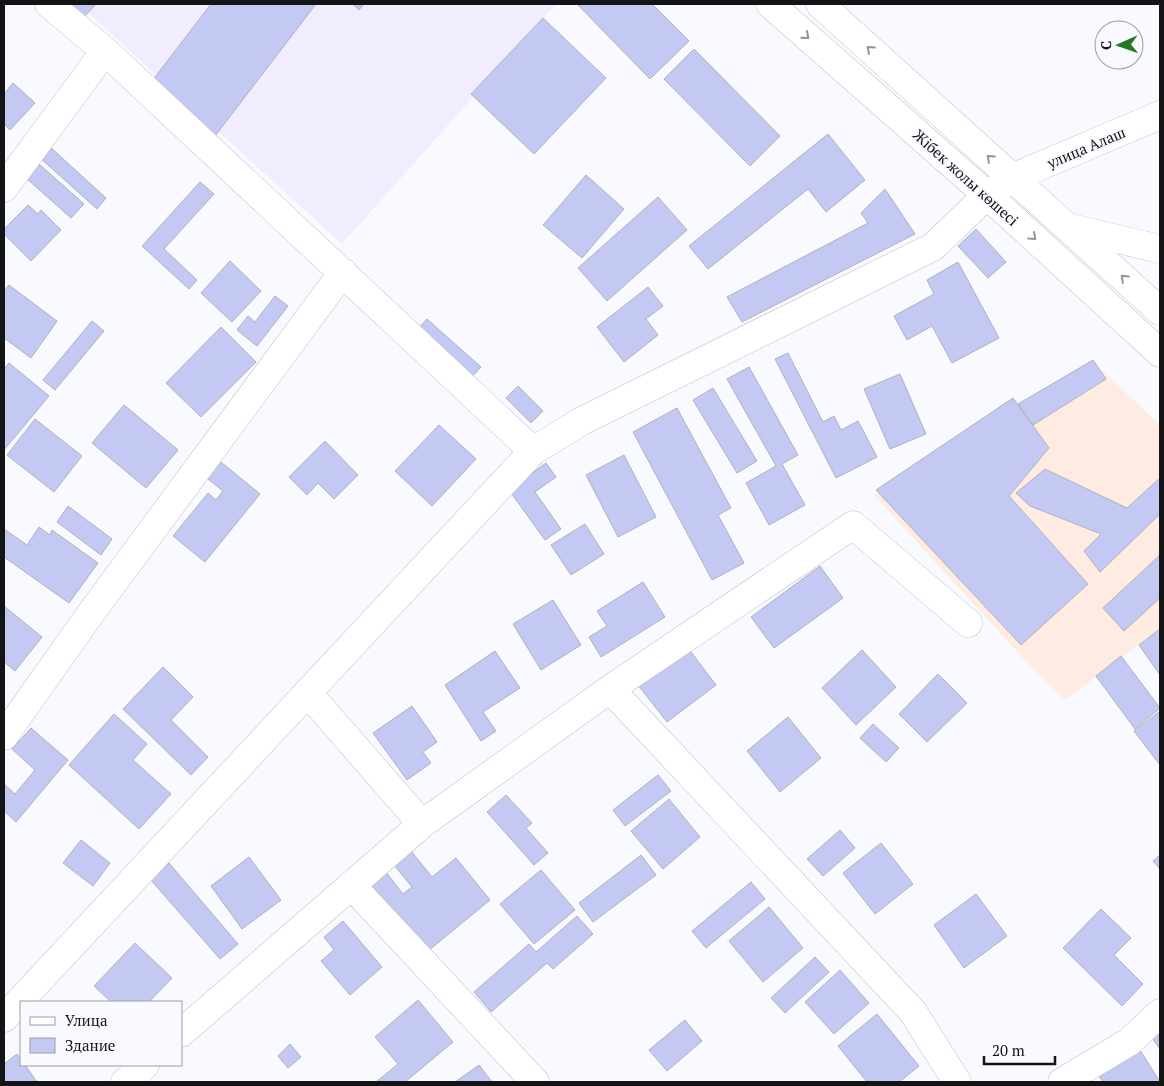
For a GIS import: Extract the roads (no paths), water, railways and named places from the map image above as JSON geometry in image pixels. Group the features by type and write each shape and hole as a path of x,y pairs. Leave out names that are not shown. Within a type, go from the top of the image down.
{"street":[{"path":"49,4 105,51 533,451"},
{"name":"Жібек жолы көшесі","path":"770,4 987,195 1160,353"},
{"name":"Жібек жолы көшесі","path":"820,4 1012,178 1071,228 1160,311"},
{"path":"4,188 105,51"},
{"name":"улица Алаш","path":"4,1018 533,451 582,421 933,247 987,195 1012,178 1160,115"},
{"path":"1071,228 1160,249"},
{"path":"4,736 91,613 343,272"},
{"path":"182,1032 422,824 610,689 853,524 968,624"},
{"path":"610,689 913,1012 957,1082"},
{"path":"308,693 422,824"},
{"path":"351,885 535,1082"},
{"path":"1062,1082 1129,1042 1160,1013"},
{"path":"125,1082 144,1066"}]}
